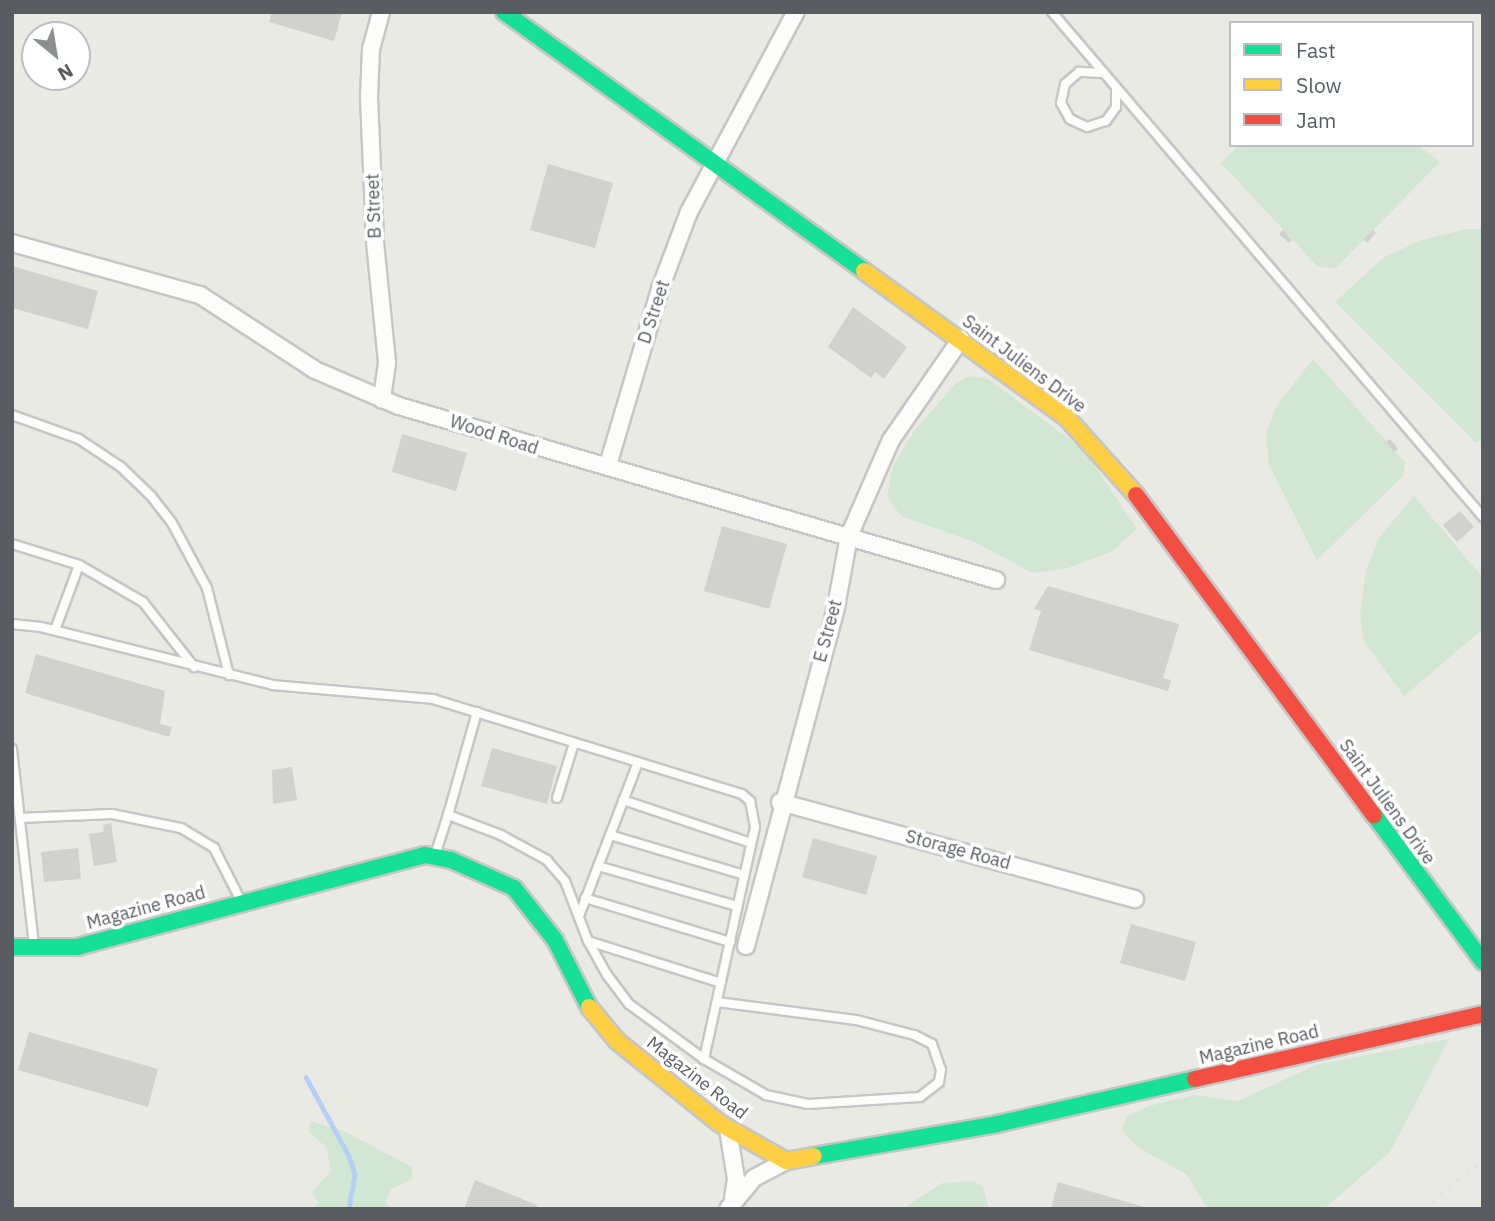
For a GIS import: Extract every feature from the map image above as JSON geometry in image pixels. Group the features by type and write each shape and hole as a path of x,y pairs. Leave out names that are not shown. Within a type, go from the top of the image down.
{"street":[{"name":"B Street","path":"381,12 371,49 369,97 375,242 387,363 382,400"},
{"name":"Saint Juliens Drive","path":"504,12 1067,418 1120,472 1483,962"},
{"name":"D Street","path":"608,465 660,289 689,212 796,12"},
{"name":"Wood Road","path":"12,243 200,295 315,370 382,400 535,449 608,465 996,580"},
{"name":"E Street","path":"738,944 836,607 849,536 891,440 961,339"},
{"name":"Storage Road","path":"780,802 1135,899"},
{"name":"Magazine Road","path":"12,947 77,947 389,862 434,856 514,888 555,940 592,1014 728,1129 786,1161 997,1124 1483,1014"},
{"path":"728,1129 736,1179 731,1204"},
{"path":"731,1204 754,1178 786,1161"}],"lane":[{"path":"1052,12 1483,517"},
{"path":"1104,74 1079,72 1065,84 1061,103 1070,119 1087,127 1106,121 1116,107 1116,89"},
{"path":"12,415 79,439 121,467 151,496 172,523 207,588 229,675"},
{"path":"12,544 79,565 143,602 194,667"},
{"path":"55,630 79,565"},
{"path":"12,624 55,630 273,685 397,693 477,712 742,794 754,813 751,843 737,906 738,944 721,983 704,1059"},
{"path":"434,856 477,712"},
{"path":"557,798 574,743"},
{"path":"12,749 34,947"},
{"path":"579,916 638,762"},
{"path":"624,800 751,843"},
{"path":"20,818 112,814 181,828 214,848 241,902"},
{"path":"448,815 501,835 547,860 565,881 588,941 629,1004 704,1059 766,1095 808,1104 920,1097 939,1082 938,1055 932,1044 914,1035 856,1020 716,1002"},
{"path":"610,835 744,875"},
{"path":"598,866 737,906"},
{"path":"585,898 738,944"},
{"path":"588,941 721,983"}],"green space":[{"path":"1237,147 1421,147 1440,162 1336,268 1318,267 1221,163"},
{"path":"1466,229 1483,229 1483,441 1475,442 1335,302 1384,257 1422,240"},
{"path":"1313,359 1405,462 1404,475 1317,560 1269,465 1266,434 1276,407"},
{"path":"969,376 988,379 1084,450 1137,529 1111,552 1065,569 1032,573 977,543 901,516 887,497 892,468 914,431 954,385"},
{"path":"1414,496 1483,578 1483,629 1404,696 1364,642 1360,616 1366,570 1379,538"},
{"path":"1449,1039 1390,1152 1324,1209 1208,1209 1186,1174 1137,1147 1122,1130 1127,1116 1149,1106 1194,1095 1238,1101 1316,1065"},
{"path":"310,1121 346,1132 412,1167 412,1179 391,1189 386,1200 389,1209 315,1209 318,1202 312,1192 331,1171 326,1147 309,1132"},
{"path":"972,1181 983,1186 989,1209 902,1209 942,1183"}],"building":[{"path":"272,12 342,12 334,41 269,22"},
{"path":"548,164 613,183 595,248 530,230"},
{"path":"1283,230 1292,240 1289,243 1279,234"},
{"path":"1373,230 1376,233 1367,243 1363,239"},
{"path":"12,266 98,291 88,329 12,308"},
{"path":"853,307 907,347 884,379 875,372 871,378 828,347"},
{"path":"402,434 467,453 456,491 392,472"},
{"path":"1390,439 1398,449 1394,452 1386,442"},
{"path":"1460,511 1474,527 1457,542 1443,525"},
{"path":"722,526 787,544 769,609 704,591"},
{"path":"1048,586 1179,624 1163,678 1171,680 1168,691 1029,650 1041,611 1034,609"},
{"path":"36,654 165,691 160,724 172,727 169,737 25,693"},
{"path":"492,748 557,766 547,804 481,786"},
{"path":"292,767 297,800 273,804 272,770"},
{"path":"111,823 117,862 94,866 89,834 104,832 103,825"},
{"path":"813,838 877,856 866,895 802,877"},
{"path":"78,848 81,879 44,882 41,852"},
{"path":"1131,924 1196,942 1185,981 1120,963"},
{"path":"29,1032 158,1069 148,1107 18,1070"},
{"path":"475,1180 537,1205 536,1209 464,1209"},
{"path":"1058,1182 1148,1208 1148,1209 1051,1209"}],"waterway":[{"path":"306,1077 349,1156 355,1175 349,1209"}],"railway":[{"path":"1424,1209 1483,1159"}],"traffic: fast":[{"path":"504,12 864,271"},
{"path":"1374,815 1483,962"},
{"path":"12,947 77,947 425,855 451,860 514,888 555,940 589,1007"},
{"path":"814,1156 997,1124 1195,1079"}],"traffic: slow":[{"path":"864,271 1067,418 1136,495"},
{"path":"589,1007 617,1041 719,1123 786,1161 814,1156"}],"traffic: jam":[{"path":"1136,495 1374,815"},
{"path":"1195,1079 1483,1014"}]}
